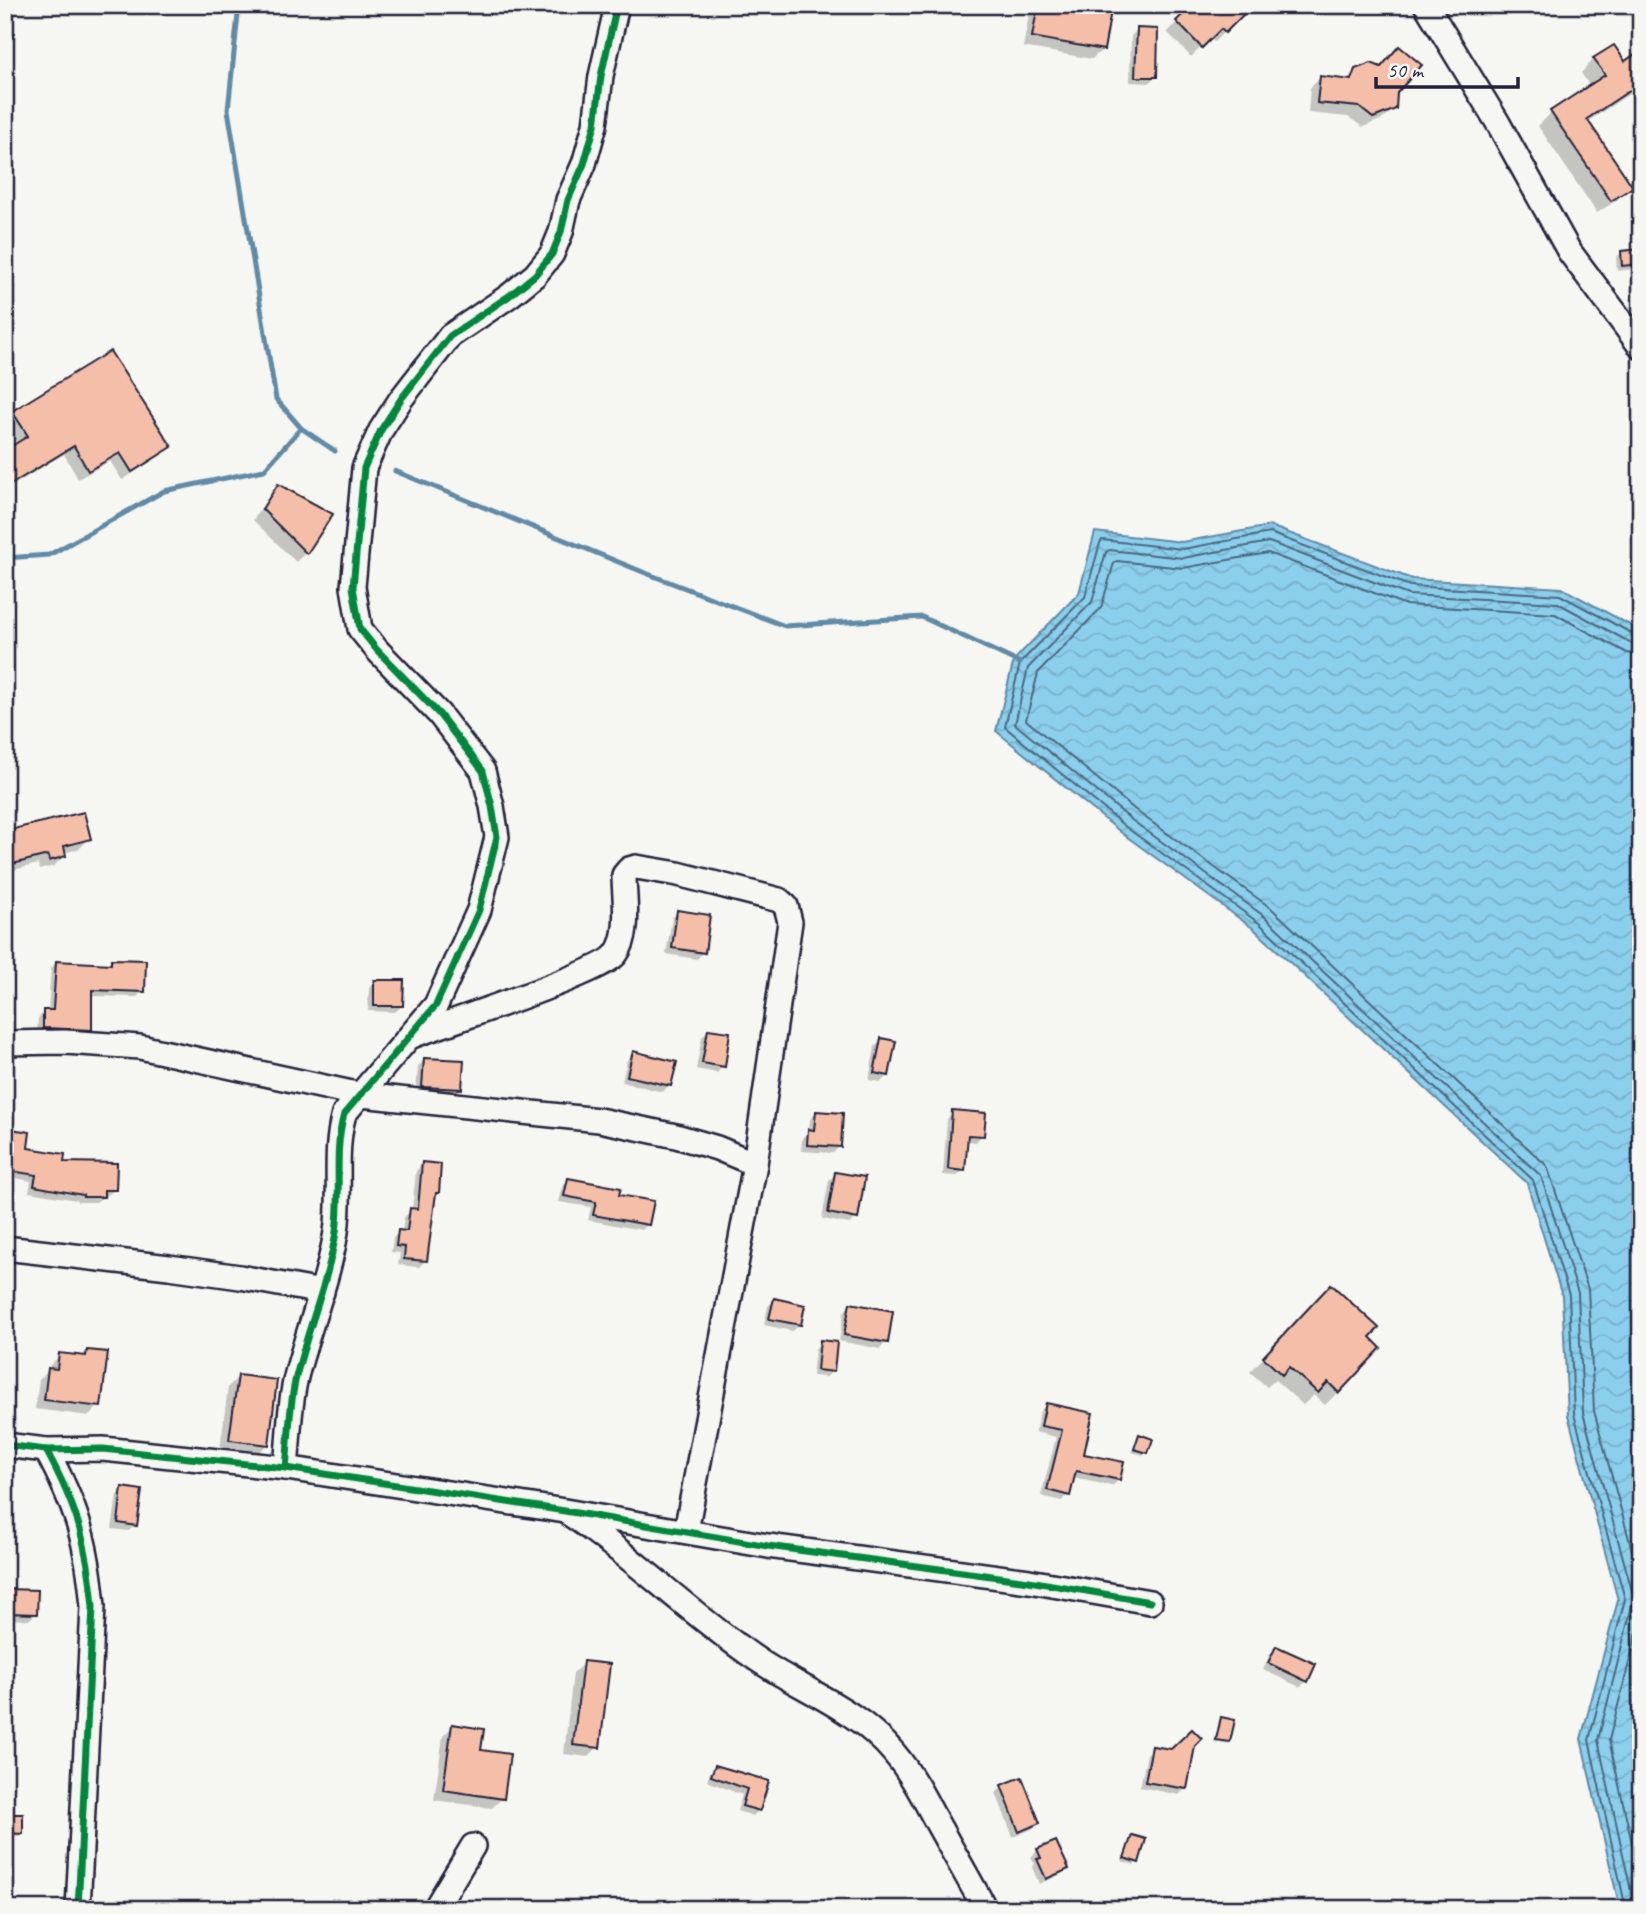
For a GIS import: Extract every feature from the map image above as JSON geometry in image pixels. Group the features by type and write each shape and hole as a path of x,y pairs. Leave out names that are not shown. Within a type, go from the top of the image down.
{"street":[{"path":"286,1468 295,1380 322,1292 337,1229 338,1136 344,1114 436,1005 479,910 497,838 483,771 439,715 377,650 360,628 353,587 364,468 381,430 401,399 450,336 509,296 535,275 552,254 561,232 568,200 584,164 596,125 601,76 618,5"},
{"path":"1426,5 1498,123 1569,251 1641,347"},
{"path":"411,1037 580,974 615,956 622,944 624,932 624,875 636,867 678,874 779,900 786,906 790,922 755,1164 686,1531"},
{"path":"5,1043 65,1042 140,1047 361,1095 599,1120 676,1136 717,1148 755,1164"},
{"path":"5,1248 169,1267 322,1292"},
{"path":"5,1446 46,1450 103,1449 286,1468 565,1511 768,1546 993,1576 1150,1602"},
{"path":"46,1450 65,1486 82,1530 90,1566 93,1606 78,1909"},
{"path":"565,1511 599,1534 664,1590 755,1658 833,1704 894,1752 917,1786 985,1909"},
{"path":"435,1909 473,1846"}],"water":[{"path":"1270,526 1412,579 1562,588 1641,631 1641,1909 1620,1909 1581,1739 1618,1600 1568,1415 1562,1296 1527,1183 1254,929 1123,834 996,731 1014,660 1079,593 1095,532 1182,542"}],"building":[{"path":"1038,5 1112,5 1104,50 1032,37"},
{"path":"1192,5 1253,5 1225,33 1221,29 1202,48 1176,21"},
{"path":"1137,28 1158,29 1157,77 1135,77"},
{"path":"1614,45 1625,61 1641,50 1641,83 1587,119 1633,187 1611,201 1550,111 1605,75 1593,58"},
{"path":"1399,46 1422,65 1397,93 1396,109 1373,118 1359,107 1317,103 1320,76 1351,80 1355,69 1371,63 1381,67"},
{"path":"1641,249 1641,264 1622,266 1621,251"},
{"path":"110,351 172,447 132,472 120,453 88,471 74,446 5,488 5,450 28,436 12,411"},
{"path":"278,484 333,514 307,554 262,509"},
{"path":"84,812 91,839 64,846 66,856 49,861 48,855 5,866 5,831"},
{"path":"677,910 710,915 705,953 672,948"},
{"path":"111,959 146,960 145,992 92,990 92,1030 43,1028 43,1010 53,1010 56,961 111,964"},
{"path":"374,980 404,980 403,1006 374,1006"},
{"path":"708,1029 730,1032 725,1067 702,1063"},
{"path":"881,1038 896,1041 889,1076 874,1073"},
{"path":"633,1051 677,1062 671,1086 627,1076"},
{"path":"424,1058 464,1060 462,1089 422,1087"},
{"path":"952,1110 986,1113 984,1136 968,1135 965,1171 948,1169"},
{"path":"816,1111 843,1113 841,1147 807,1145 808,1129 814,1130"},
{"path":"5,1128 30,1132 28,1148 65,1154 64,1162 117,1163 116,1190 104,1190 104,1197 83,1197 34,1186 36,1175 5,1170"},
{"path":"422,1162 441,1164 439,1193 436,1193 427,1261 404,1259 405,1247 396,1246 398,1230 407,1231 410,1208 418,1209"},
{"path":"835,1172 865,1177 858,1219 828,1213"},
{"path":"568,1178 621,1188 619,1195 654,1201 649,1225 593,1215 596,1202 564,1196"},
{"path":"1331,1284 1379,1328 1370,1337 1381,1348 1339,1393 1328,1382 1318,1393 1289,1367 1282,1375 1263,1357"},
{"path":"774,1298 805,1305 801,1325 769,1319"},
{"path":"850,1303 893,1311 888,1343 844,1335"},
{"path":"820,1340 837,1342 834,1372 817,1370"},
{"path":"87,1350 108,1352 101,1407 44,1400 48,1368 57,1369 59,1353 86,1356"},
{"path":"238,1375 277,1380 269,1445 229,1440"},
{"path":"1046,1403 1093,1413 1084,1454 1124,1462 1120,1480 1076,1471 1070,1496 1047,1490 1062,1430 1041,1426"},
{"path":"1139,1434 1153,1439 1148,1453 1134,1449"},
{"path":"122,1487 142,1490 137,1526 118,1523"},
{"path":"5,1589 38,1590 37,1614 5,1613"},
{"path":"1276,1646 1316,1664 1308,1682 1268,1663"},
{"path":"583,1661 610,1664 600,1748 573,1745"},
{"path":"1221,1717 1235,1720 1230,1742 1216,1740"},
{"path":"452,1724 484,1729 481,1750 510,1754 504,1799 443,1790"},
{"path":"1192,1729 1202,1739 1195,1746 1187,1789 1145,1782 1152,1746 1171,1749"},
{"path":"715,1765 769,1781 760,1811 742,1806 747,1789 711,1776"},
{"path":"1022,1777 1040,1823 1019,1832 1001,1785"},
{"path":"6,1814 23,1814 23,1834 5,1833"},
{"path":"1132,1835 1146,1839 1139,1863 1124,1858"},
{"path":"1056,1841 1069,1869 1046,1879 1037,1859 1041,1858 1037,1849"}],"waterway":[{"path":"239,5 228,110 276,399 301,428 335,451"},
{"path":"5,558 49,555 164,491 264,470 301,428"},
{"path":"395,471 643,572 785,626 922,617 1020,663"}],"cycle path":[{"path":"286,1468 296,1377 328,1269 336,1232 339,1143 344,1114 436,1005 479,910 497,837 483,771 439,714 360,629 353,587 364,468 381,430 401,399 450,336 509,296 535,275 552,254 595,125 601,76 617,5"},
{"path":"5,1445 46,1450 103,1449 286,1468 565,1511 768,1546 1029,1581 1150,1602"},
{"path":"46,1450 79,1526 88,1564 93,1607 78,1909"}]}
